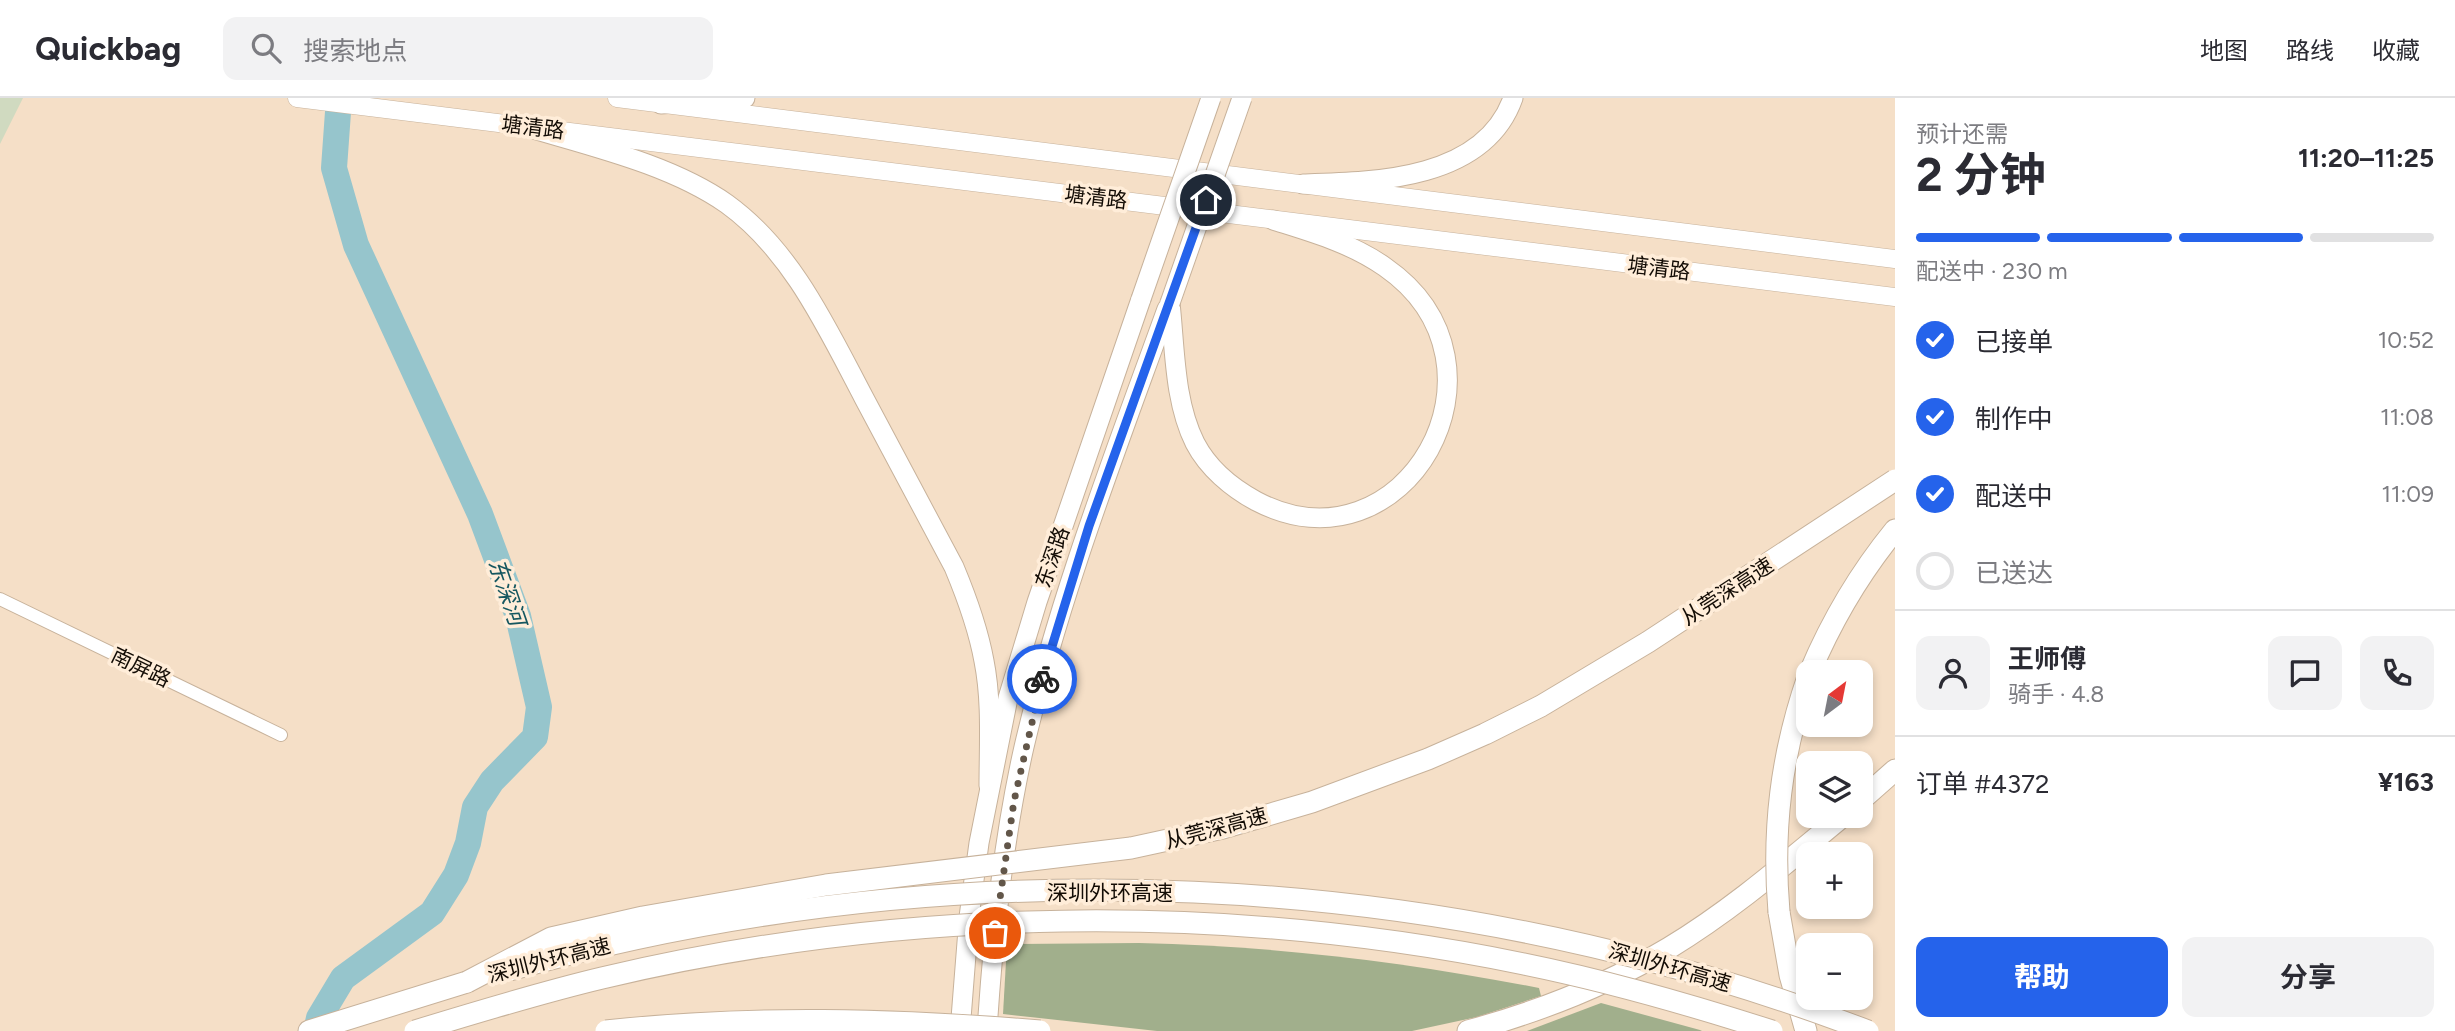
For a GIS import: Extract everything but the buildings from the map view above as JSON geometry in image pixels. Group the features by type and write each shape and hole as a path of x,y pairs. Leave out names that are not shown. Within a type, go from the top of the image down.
{"highway":[{"path":"661,104 745,98"},
{"name":"东深路","path":"960,1031 969,917 989,786 1008,698 1037,602 1211,98"},
{"name":"东深路","path":"987,1031 1004,861 1024,748 1050,646 1242,98"},
{"path":"1303,184 1363,182 1413,173 1451,162 1472,151 1495,132 1513,98"},
{"path":"523,126 632,160 699,187 726,204 774,246 825,324 954,567 967,599 985,663 989,699 989,786"},
{"path":"1170,303 1180,391 1187,424 1196,445 1214,469 1236,490 1282,513 1303,517 1325,517 1350,512 1391,493 1427,456 1443,418 1448,376 1440,334 1418,297 1387,269 1332,239 1273,220"},
{"name":"从莞深高速","path":"467,982 551,939 643,916 838,883 1131,848 1233,825 1335,793 1428,759 1541,706 1648,642 1895,480"},
{"path":"1816,660 1846,598 1895,530"},
{"path":"1796,714 1779,792 1776,852 1779,912 1790,975 1806,1031"},
{"path":"1873,789 1895,770"},
{"path":"1468,1031 1524,1015 1642,963 1719,915 1828,828"},
{"name":"深圳外环高速","path":"309,1031 563,955 758,915 858,902 1009,892 1161,891 1312,899 1411,912 1559,938 1705,976 1868,1031"},
{"name":"深圳外环高速","path":"415,1031 603,978 734,953 909,929 1086,923 1261,927 1435,948 1522,963 1609,983 1772,1031"},
{"path":"606,1031 698,1023 817,1019 927,1022 1040,1031"}],"main road":[{"name":"塘清路","path":"297,98 1895,297"},
{"name":"塘清路","path":"617,98 1895,258"}],"street":[{"name":"南屏路","path":"0,599 281,734"}],"green space":[{"path":"0,98 23,98 0,144"},
{"path":"1139,943 1291,952 1390,963 1539,988 1541,996 1477,1017 1412,1031 1157,1031 1003,1014 1007,944"},
{"path":"1601,1003 1700,1030 1702,1031 1527,1031"}],"waterway":[{"name":"东深河","path":"316,1031 319,1018 343,978 432,913 456,875 468,843 475,807 492,781 535,737 539,707 518,616 480,514 356,245 334,168 339,98"}],"way so far":[{"path":"995,933 1014,801 1024,748 1042,679"}],"route":[{"path":"1042,679 1089,526 1206,200"}]}
